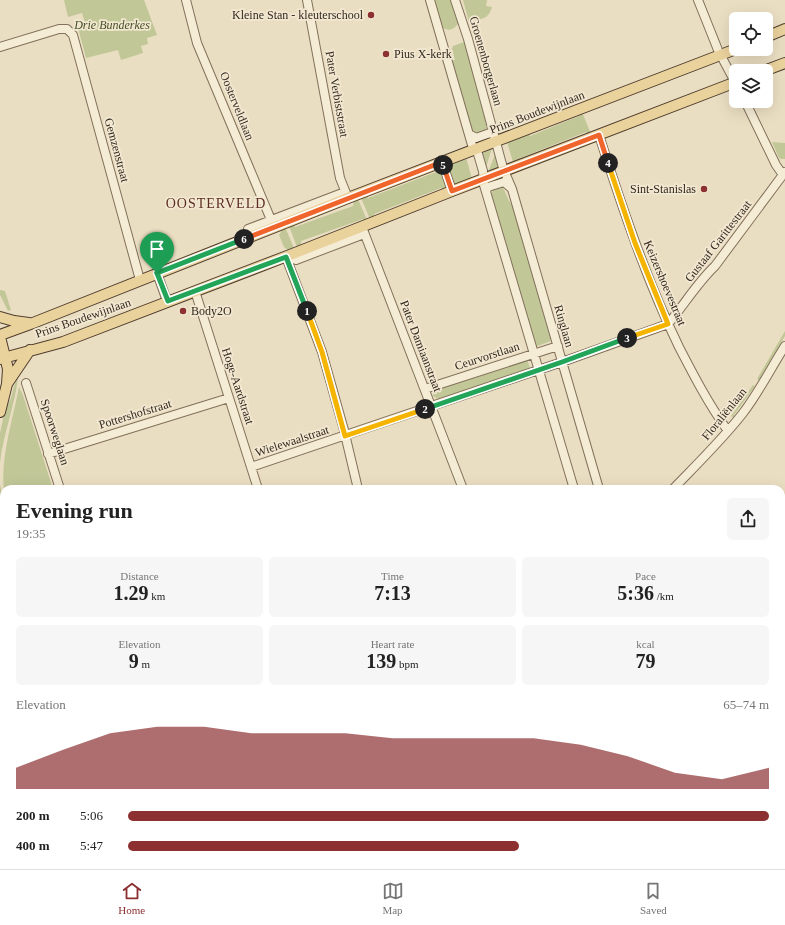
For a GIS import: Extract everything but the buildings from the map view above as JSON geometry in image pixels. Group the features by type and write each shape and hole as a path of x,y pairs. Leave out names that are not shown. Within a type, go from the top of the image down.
{"main road":[{"path":"773,34 785,29"},
{"name":"Prins Boudewijnlaan","path":"0,336 157,273 272,224 347,195 475,150 729,52"},
{"path":"773,68 785,63"},
{"name":"Prins Boudewijnlaan","path":"3,358 63,342 286,257 363,231 452,191 729,86"},
{"path":"0,317 14,321 33,323"},
{"path":"0,336 3,358 8,369 7,384 0,412"},
{"path":"7,384 30,350"}],"street":[{"name":"Oosterveldlaan","path":"186,0 197,43 272,224"},
{"name":"Pater Verbiststraat","path":"307,0 340,178 347,195"},
{"path":"430,0 469,134 478,154 483,171 486,191 573,485"},
{"name":"Groenenborgerlaan","path":"455,0 467,34 504,172"},
{"path":"698,0 721,55 729,70"},
{"name":"Gemzenstraat","path":"0,47 59,29 67,29 71,32 75,39 140,280"},
{"path":"748,108 776,165 784,173"},
{"path":"469,134 476,138 490,133 493,130"},
{"name":"Keizershoevestraat","path":"599,135 635,243 668,324 693,375 715,413 728,431"},
{"path":"442,162 452,191"},
{"name":"Ringlaan","path":"504,172 512,189 598,485"},
{"name":"Gustaaf Garittestraat","path":"668,324 704,276 715,266 784,173"},
{"path":"486,191 488,187 504,182 512,189"},
{"name":"Prins Boudewijnlaan","path":"248,229 272,224"},
{"name":"Pater Damiaanstraat","path":"363,231 461,485"},
{"path":"286,257 322,352 357,485"},
{"path":"157,273 168,301"},
{"name":"Hoge-Aardstraat","path":"195,291 257,485"},
{"path":"432,407 668,324"},
{"name":"Ceurvorstlaan","path":"425,390 558,346"},
{"name":"Floraliënlaan","path":"677,485 728,431 758,390 785,346"},
{"name":"Spoorweglaan","path":"26,383 59,485"},
{"name":"Pottershofstraat","path":"48,454 230,398"},
{"name":"Wielewaalstraat","path":"251,467 432,407"}],"green space":[{"name":"Drie Bunderkes","path":"64,0 144,0 157,35 147,38 148,44 141,46 143,53 121,60 118,50 86,58 78,28 86,26 82,13 68,17"},
{"path":"433,0 453,0 459,23 454,28 449,30 442,28"},
{"path":"463,0 487,0 486,6 492,7 486,17 469,22"},
{"path":"464,42 489,128 488,130 477,134 472,131 451,61 455,60 452,49 453,46"},
{"path":"582,112 591,134 587,135 586,132 513,162 507,142 528,133 530,136 579,116 579,113"},
{"path":"772,142 785,143 785,159 779,158"},
{"path":"490,148 493,149 486,168 482,156 485,150"},
{"path":"495,154 498,165 495,171 487,171 489,170"},
{"path":"466,157 472,179 454,186 446,165"},
{"path":"438,169 442,172 446,186 443,190 441,188 374,214 374,217 370,219 361,198 366,196 368,198 436,172 435,170"},
{"path":"501,186 513,206 551,341 535,347 491,195 493,189"},
{"path":"358,199 367,220 364,222 363,219 301,241 301,246 297,247 289,226 294,224 295,227 353,206 354,200"},
{"path":"285,227 294,248 288,250 284,247 279,235 281,232 280,229"},
{"path":"0,290 5,291 11,310 8,311 0,295"},
{"path":"785,331 785,336 759,380 757,379"},
{"path":"527,359 530,368 438,399 433,396 433,391 436,389"},
{"path":"18,377 0,463 0,433 5,410"},
{"path":"753,385 755,386 734,415 734,418 731,416"},
{"path":"19,387 23,395 52,485 4,485 5,452"}],"place":[{"name":"Kleine Stan - kleuterschool","path":"371,15"},
{"name":"Pius X-kerk","path":"386,54"},
{"name":"Sint-Stanislas","path":"704,189"},
{"name":"Body2O","path":"183,311"}],"district":[{"name":"OOSTERVELD","path":"216,203"}],"route":[{"path":"599,135 647,276 668,324 345,436 322,352 286,257 168,301 157,273 442,162 452,191 599,135"}]}
